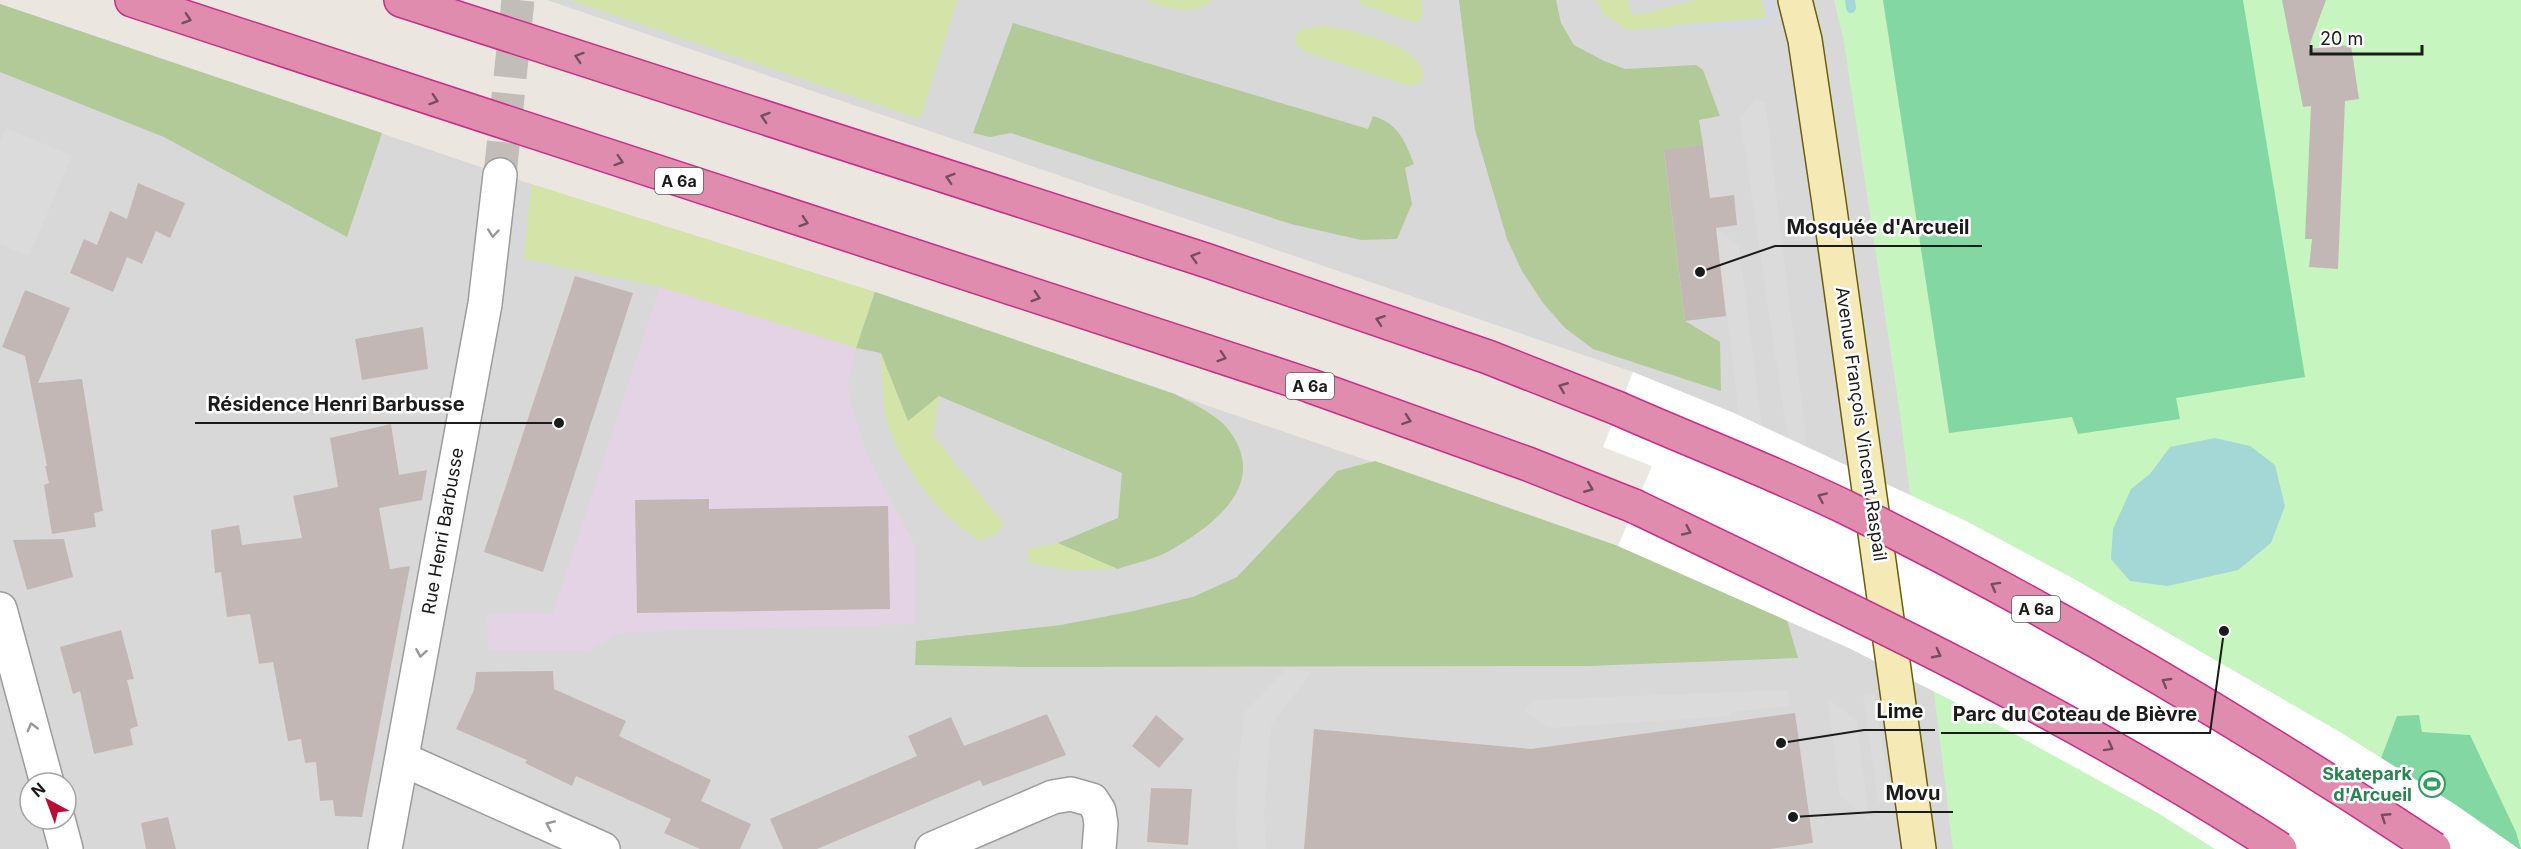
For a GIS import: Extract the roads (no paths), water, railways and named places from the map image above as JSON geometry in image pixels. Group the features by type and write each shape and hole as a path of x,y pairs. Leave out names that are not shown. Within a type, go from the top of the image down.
{"highway":[{"name":"A 6a","path":"132,0 1308,385 1527,464 1634,506 1917,644 2041,708 2188,792 2280,849"},
{"name":"A 6a","path":"401,0 1205,260 1488,357 1617,408 1847,508 1967,571 2178,689 2314,771 2434,849"}],"main road":[{"name":"Avenue François Vincent Raspail","path":"1795,0 1805,40 1830,204 1919,849"}],"street":[{"name":"Rue Henri Barbusse","path":"385,849 485,304 500,175"},
{"path":"0,609 44,771"},
{"path":"402,759 603,849"},
{"path":"932,849 1053,796 1071,794 1092,800 1099,811 1099,849"},
{"path":"61,831 66,849"}],"water":[{"path":"2215,438 2250,446 2275,465 2285,506 2271,543 2238,570 2168,586 2130,581 2111,559 2113,529 2131,489 2150,474 2170,447"}],"waterway":[{"path":"1850,0 1851,8"}],"tunnel":[{"path":"500,175 518,0"}],"place":[{"name":"Mosquée d'Arcueil","path":"1700,272"},
{"name":"Résidence Henri Barbusse","path":"559,423"},
{"name":"Parc du Coteau de Bièvre","path":"2224,631"},
{"name":"Lime","path":"1781,743"},
{"name":"Skatepark d'Arcueil","path":"2432,784"},
{"name":"Movu","path":"1793,817"}]}
